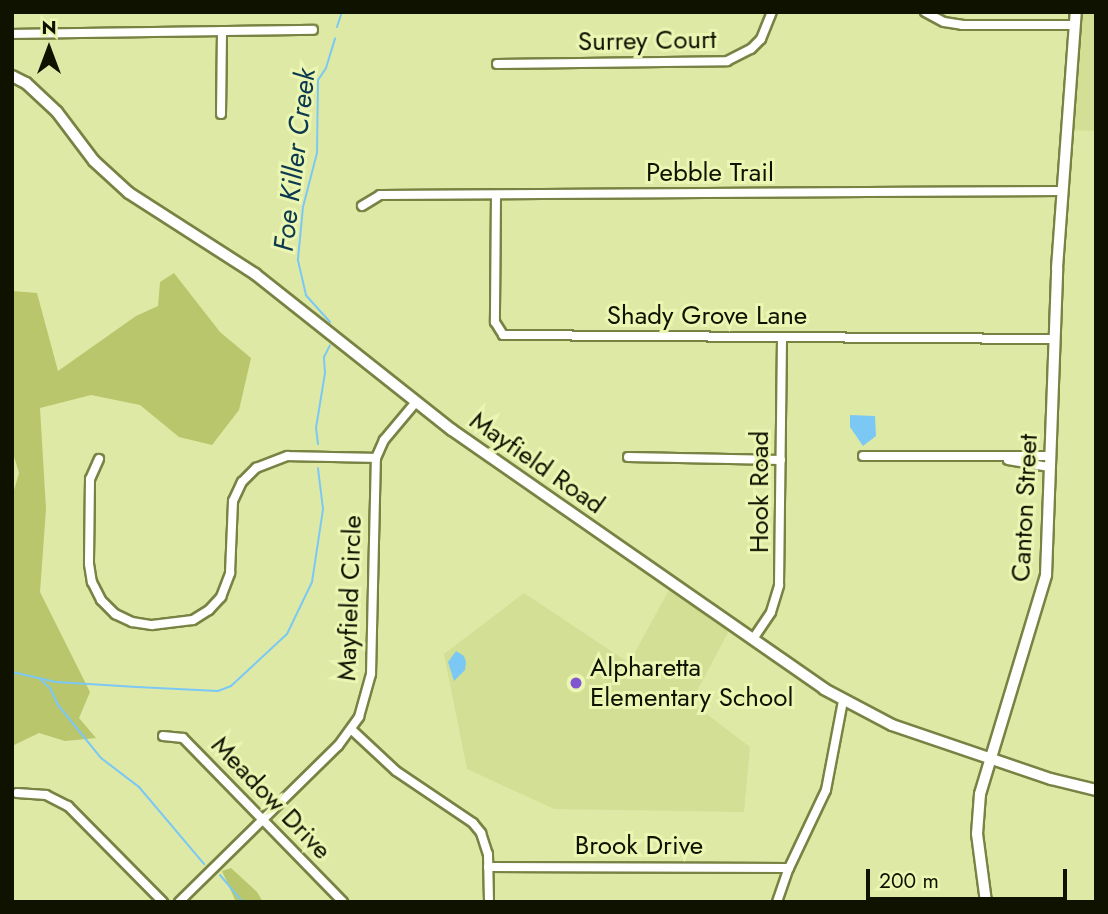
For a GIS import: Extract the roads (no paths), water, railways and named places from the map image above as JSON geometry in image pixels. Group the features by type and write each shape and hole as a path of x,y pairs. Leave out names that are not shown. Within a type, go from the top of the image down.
{"street":[{"name":"Surrey Court","path":"497,64 727,61 751,49 761,39 772,12"},
{"path":"925,12 944,22 962,25 1075,25"},
{"name":"Canton Street","path":"986,902 977,834 980,794 989,758 1038,609 1046,575 1054,339 1076,12"},
{"path":"12,34 32,36 73,32 313,30"},
{"path":"221,114 222,31"},
{"name":"Mayfield Road","path":"12,76 26,83 57,112 94,161 129,193 256,274 416,402 492,458 843,701 892,725 1096,790"},
{"name":"Pebble Trail","path":"362,206 380,195 1062,191"},
{"name":"Shady Grove Lane","path":"496,195 495,322 503,335 1054,339"},
{"name":"Hook Road","path":"754,639 771,612 779,585 782,338"},
{"name":"Mayfield Circle","path":"179,902 352,730 365,704 371,674 376,458 384,440 416,402"},
{"path":"99,459 90,480 89,564 92,582 101,600 115,614 132,622 152,625 193,620 209,610 221,597 230,573 233,501 242,482 256,468 288,456 376,458"},
{"path":"863,456 995,457 1029,461 1049,467"},
{"path":"1029,461 1049,456"},
{"path":"628,457 781,460"},
{"path":"777,902 789,868 826,790 843,701"},
{"path":"352,730 396,771 473,823 486,843 489,902"},
{"name":"Meadow Drive","path":"163,736 183,738 343,902"},
{"path":"18,793 46,795 68,806 163,902"},
{"name":"Brook Drive","path":"488,867 789,868"}],"water":[{"path":"850,415 875,416 876,436 863,446 850,427"},
{"path":"456,651 464,656 466,662 465,670 454,681 448,662"}],"waterway":[{"name":"Foe Killer Creek","path":"337,27 342,12"},
{"name":"Foe Killer Creek","path":"330,322 306,295 298,259 303,207 317,153 318,80 326,68 335,38"},
{"name":"Foe Killer Creek","path":"318,444 316,428 325,373 324,357 330,345"},
{"name":"Foe Killer Creek","path":"12,672 56,682 218,691 231,686 287,634 312,582 323,509 318,468"},
{"path":"41,680 50,688 58,705 101,758 139,787 204,864"},
{"path":"220,875 243,902"}],"place":[{"name":"Alpharetta Elementary School","path":"576,683"}]}
